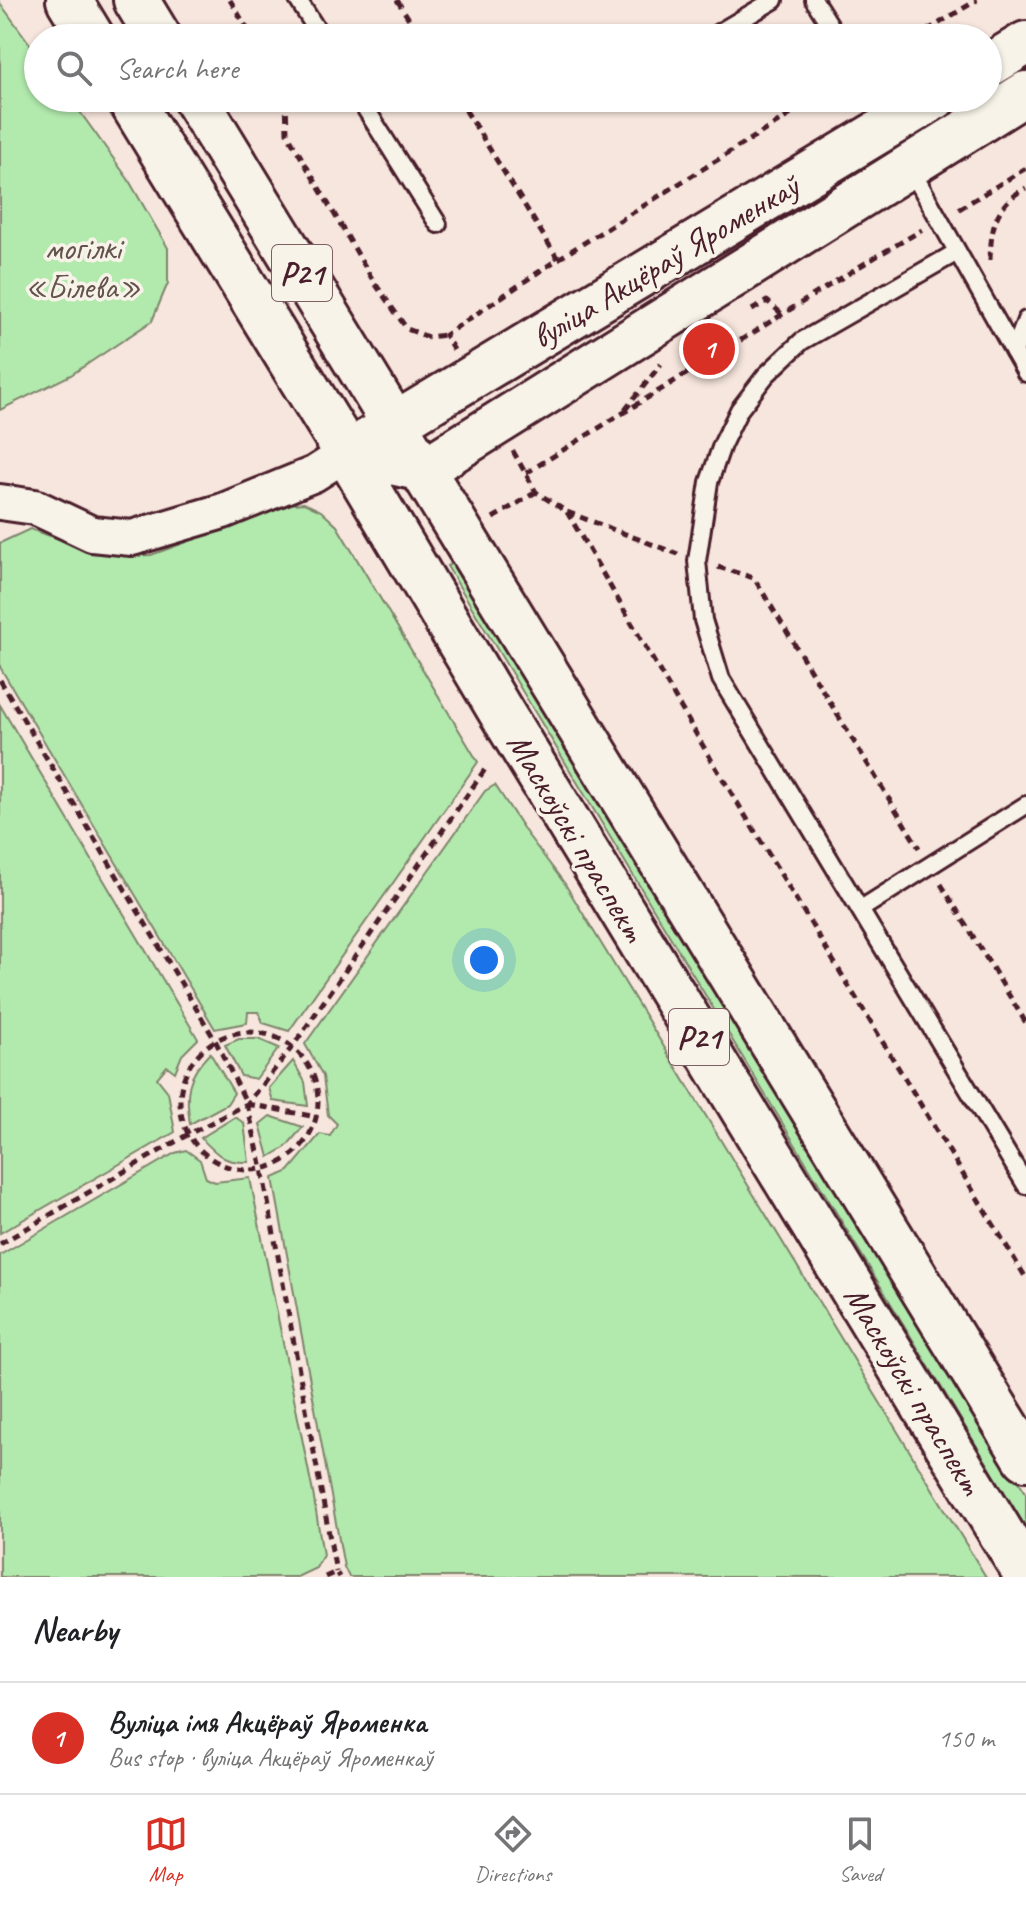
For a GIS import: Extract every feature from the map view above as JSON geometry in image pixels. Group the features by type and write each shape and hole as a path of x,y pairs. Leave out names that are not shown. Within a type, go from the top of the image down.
{"main road":[{"path":"69,0 84,24"},
{"path":"136,0 151,24"},
{"name":"Маскоўскі праспект","path":"138,112 1026,1574"},
{"name":"Маскоўскі праспект","path":"204,112 1026,1458"}],"street":[{"path":"1002,58 1026,43"},
{"name":"вуліца Акцёраў Яроменкаў","path":"1002,108 1026,93"},
{"path":"881,112 909,166"},
{"name":"вуліца Акцёраў Яроменкаў","path":"347,453 881,112"},
{"name":"вуліца Акцёраў Яроменкаў","path":"423,470 996,112"},
{"path":"0,502 35,507 92,534 132,538 236,505 314,474 347,453 423,470"}],"lane":[{"path":"298,0 313,24"},
{"path":"734,24 774,0"},
{"path":"814,0 829,24"},
{"path":"368,112 438,224"},
{"path":"909,166 1026,373"},
{"path":"957,252 802,341 766,375 739,410 722,445 709,482 697,561 703,620 721,679 1026,1185"},
{"path":"1014,352 1026,320"},
{"path":"861,909 1026,805"}],"path":[{"path":"230,0 245,24"},
{"path":"397,0 412,24"},
{"path":"938,24 977,0"},
{"path":"286,112 287,133 374,282 407,329 428,337 445,335 558,259 794,112"},
{"path":"467,112 558,259"},
{"path":"1026,168 867,262 526,473 536,492 567,512 697,561 754,578 1026,1023"},
{"path":"990,269 990,234 1001,207 1026,188"},
{"path":"741,317 767,301 782,314"},
{"path":"398,332 407,329"},
{"path":"445,335 457,355"},
{"path":"622,414 661,364"},
{"path":"493,518 536,492"},
{"path":"567,512 706,751 1026,1278"},
{"path":"0,680 215,1040 247,1104 262,1169 337,1574 325,1577"},
{"path":"0,1244 187,1135 247,1104 293,1046 488,765"},
{"path":"237,1031 277,1036 293,1046 311,1069 318,1089 317,1118 299,1149 282,1162 262,1169 240,1170 218,1164 187,1135 180,1115 179,1092 185,1071 198,1052 215,1040 237,1031"},
{"path":"247,1104 317,1118"}],"green space":[{"name":"могілкі «Білева»","path":"0,3 24,36 24,112 80,112 128,179 168,248 168,283 152,321 71,375 0,410"},
{"path":"304,503 321,511 337,526 478,762 289,1031 263,1023 259,1012 248,1012 247,1023 215,1029 0,667 0,543 30,529 104,552 151,555 292,504"},
{"path":"459,560 1026,1493 1026,1528 447,566"},
{"path":"0,705 198,1039 182,1055 175,1072 167,1066 157,1078 168,1092 175,1132 0,1233"},
{"path":"495,785 565,884 986,1577 349,1577 344,1567 273,1178 289,1171 320,1134 330,1136 337,1124 328,1115 323,1076 305,1044 485,791"},
{"path":"239,1039 258,1039 279,1048 256,1079 241,1076 225,1045"},
{"path":"210,1053 234,1093 227,1104 190,1124 188,1094 192,1077"},
{"path":"293,1061 305,1082 308,1106 273,1101 269,1088"},
{"path":"270,1116 303,1127 286,1147 269,1157 260,1124"},
{"path":"235,1117 244,1123 249,1162 222,1157 201,1138"},
{"path":"186,1150 200,1160 206,1178 215,1182 250,1178 323,1555 316,1568 297,1577 0,1577 0,1255 175,1153"}],"place":[{"name":"Вуліца імя Акцёраў Яроменка","path":"709,349"}]}
